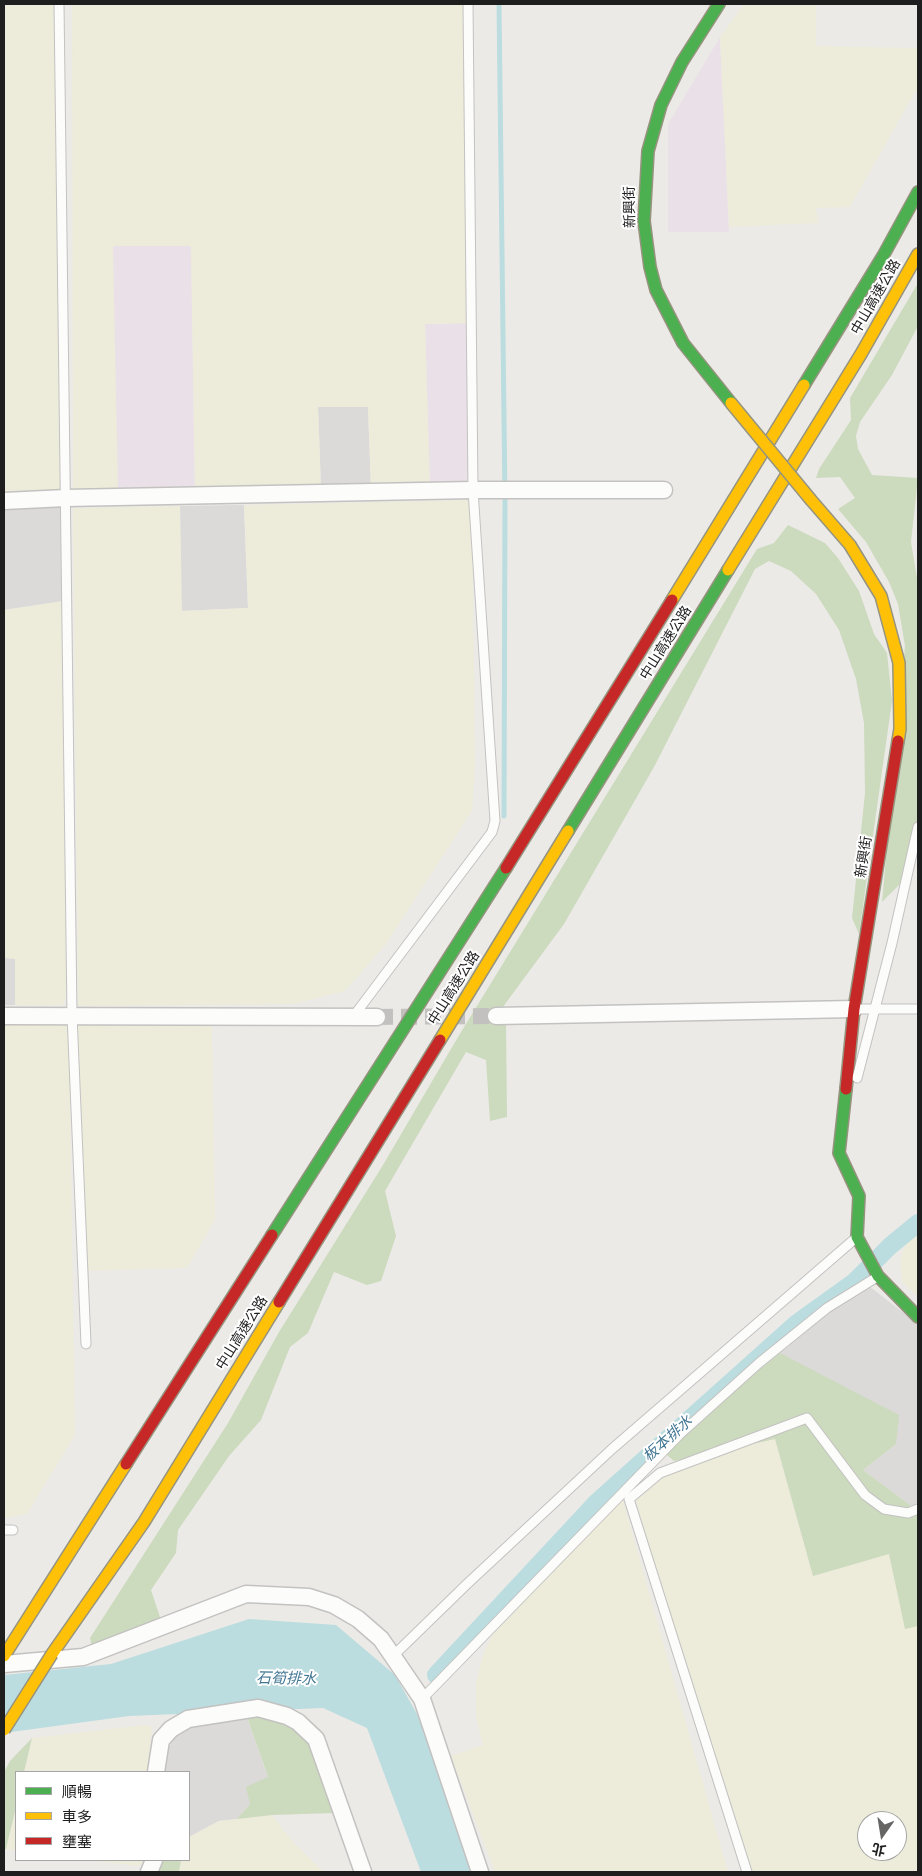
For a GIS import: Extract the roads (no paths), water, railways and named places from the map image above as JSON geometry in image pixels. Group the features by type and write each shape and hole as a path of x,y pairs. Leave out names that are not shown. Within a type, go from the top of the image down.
{"main road":[{"name":"新興街","path":"720,4 682,62 661,105 648,151 645,175 644,221 650,267 656,290 683,343 850,545 881,596 899,662 900,729 854,1009 840,1153 859,1196 857,1238"},
{"name":"中山高速公路","path":"4,1658 532,826 883,256 918,192"},
{"name":"中山高速公路","path":"4,1730 52,1654 164,1488 850,370 918,254"},
{"path":"857,1238 878,1275 918,1317"}],"street":[{"path":"4,501 66,498 473,490 664,490"},
{"path":"496,1016 854,1009"},
{"path":"4,1016 377,1017"},
{"path":"4,1658 83,1657 234,1598 254,1593 309,1597 334,1605 370,1628 393,1656 422,1699 480,1872"},
{"path":"156,1771 160,1740 171,1729 188,1719 258,1708 287,1716 298,1722 316,1739 363,1872"}],"lane":[{"path":"58,4 72,1015 86,1344"},
{"path":"353,1017 492,832 495,821 473,490 468,4"},
{"path":"840,1153 873,1010 892,943 918,826"},
{"path":"854,1009 918,1009"},
{"path":"393,1656 612,1449 857,1238"},
{"path":"422,1699 656,1461 679,1435 759,1363 827,1308 878,1275"},
{"path":"747,1872 629,1499 660,1473 807,1418 865,1495 884,1509 908,1513 918,1509"},
{"path":"656,1461 660,1473"}],"water":[{"name":"石筍排水","path":"249,1619 336,1625 395,1675 417,1714 480,1872 421,1872 367,1728 323,1708 129,1716 4,1733 4,1675 111,1664"}],"waterway":[{"path":"499,4 505,501 504,816"},
{"name":"板本排水","path":"436,1675 597,1502 797,1323 854,1282 890,1246 918,1223"}],"tunnel":[{"path":"377,1017 496,1016"}]}
